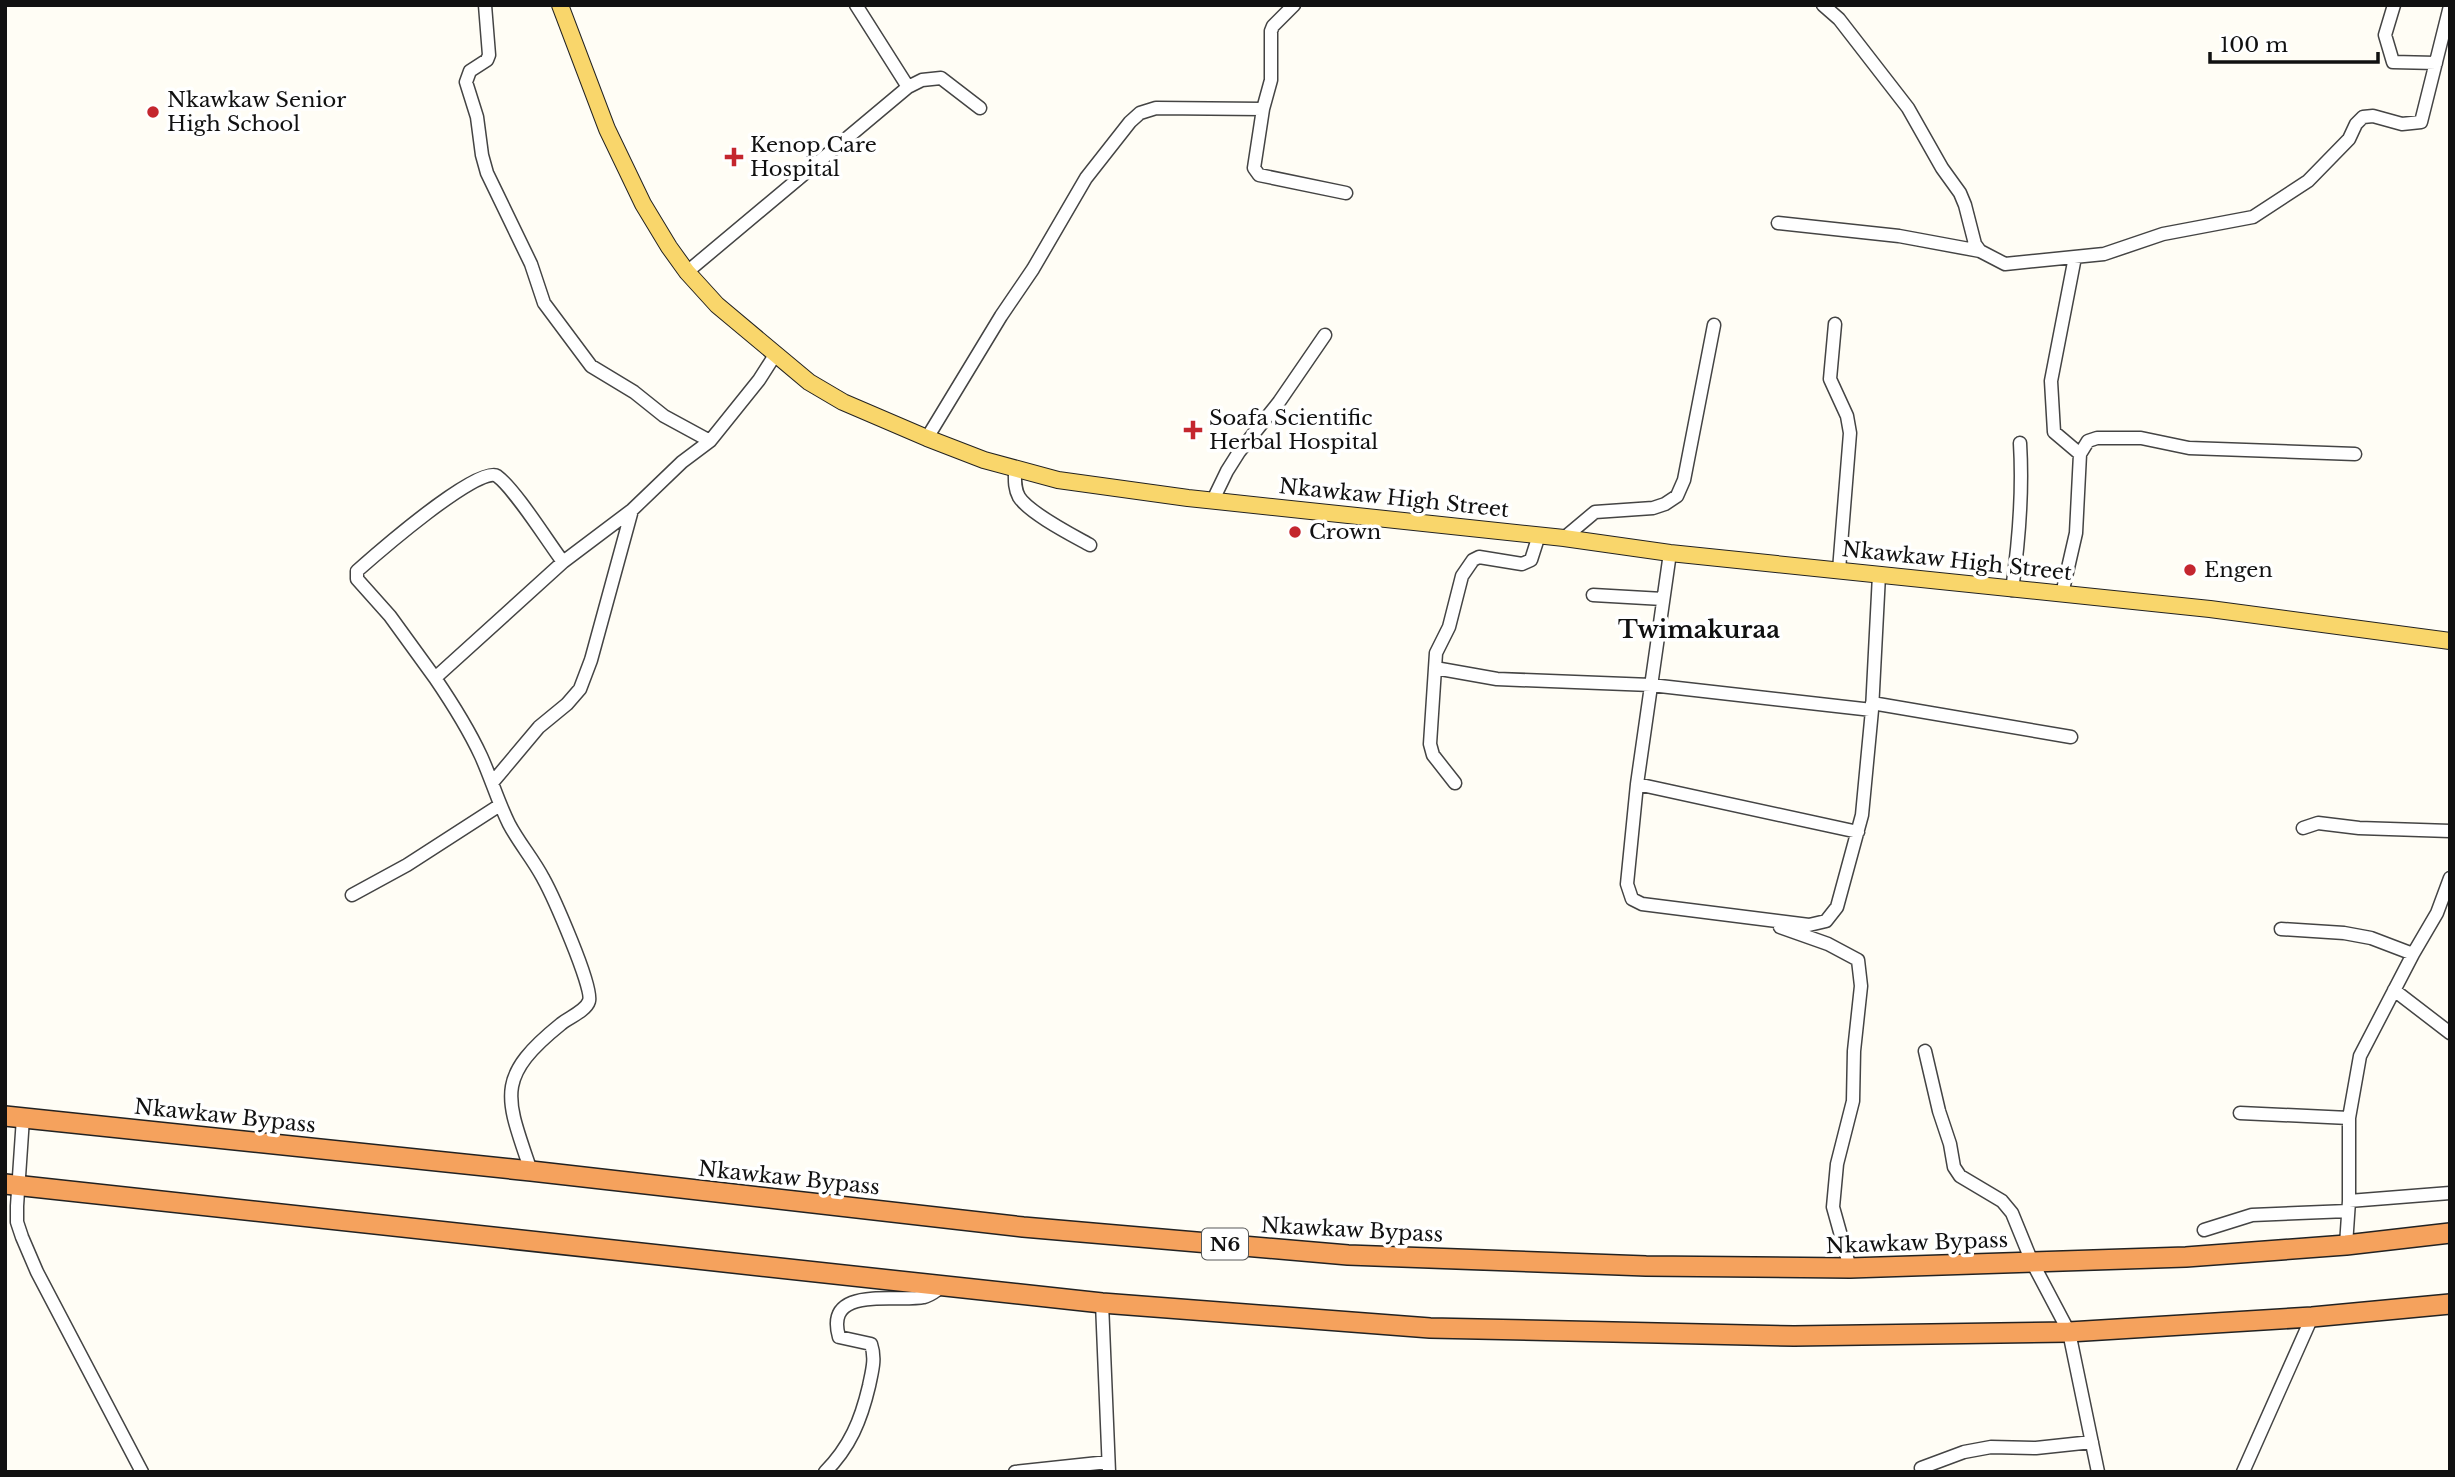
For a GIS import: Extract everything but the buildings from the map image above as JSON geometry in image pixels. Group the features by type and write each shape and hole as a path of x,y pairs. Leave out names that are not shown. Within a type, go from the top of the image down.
{"highway":[{"name":"Nkawkaw Bypass","path":"14,1117 531,1171 1009,1226 1348,1255 1646,1266 1850,1268 2186,1257 2346,1245 2450,1233"},
{"path":"13,1185 1102,1303 1430,1328 1794,1336 2068,1332 2312,1317 2450,1304"}],"main road":[{"name":"Nkawkaw High Street","path":"560,5 625,169 687,272 717,305 809,382 843,402 927,438 1015,469 1058,480 1138,492 1539,535 1670,553 2210,609 2450,641"}],"street":[{"path":"485,5 489,55 487,60 470,71 466,82 477,117 487,173 531,264 544,303 592,366 634,392 664,416 710,440"},
{"path":"856,5 908,87"},
{"path":"1294,5 1271,31 1270,80 1254,167 1259,175 1346,193"},
{"path":"1823,5 1839,19 1908,108 1942,168 1960,193 1971,225 1972,238 1980,251"},
{"path":"2394,5 2385,35 2393,62 2436,63"},
{"path":"1778,223 1899,236 1980,251 2005,264 2113,252 2162,234 2253,217 2308,181 2349,139 2356,124 2363,117 2373,116 2402,124 2421,122 2450,6"},
{"path":"687,272 908,87 922,79 941,78 980,108"},
{"path":"927,438 1001,316 1033,269 1086,178 1130,122 1140,113 1156,108 1263,109"},
{"path":"2075,257 2051,381 2054,432 2080,454"},
{"path":"1835,324 1830,379 1847,416 1850,433 1839,570"},
{"path":"1564,538 1595,512 1653,508 1677,496 1684,480 1714,325"},
{"path":"1213,500 1239,452 1279,402 1325,335"},
{"path":"435,678 563,562 632,510 682,462 710,440 759,380 775,355"},
{"path":"2062,594 2077,533 2080,454 2088,441 2097,438 2141,438 2189,448 2355,454"},
{"path":"2012,590 2022,471 2020,443"},
{"path":"1015,469 1015,487 1019,497 1029,507 1090,545"},
{"path":"531,1171 510,1104 515,1076 531,1050 586,1006 590,994 564,921 543,877 509,825 466,725 390,616 357,579 357,571 441,503 482,476 491,474 512,493 563,562"},
{"path":"492,783 539,727 567,704 580,689 591,660 632,510"},
{"path":"1455,783 1431,748 1436,653 1449,627 1462,576 1473,559 1479,557 1522,564 1531,560 1539,535"},
{"path":"1670,553 1637,784 1627,884 1632,899 1642,904 1809,925 1826,921 1837,906 1862,815 1872,707 1879,575"},
{"path":"1593,594 1664,599"},
{"path":"1435,668 1497,679 1651,685 1872,707 2071,737"},
{"path":"1637,784 1858,832"},
{"path":"352,895 407,865 500,805"},
{"path":"2303,828 2318,823 2359,828 2450,831"},
{"path":"2346,1245 2349,1118 2360,1056 2437,914 2450,878"},
{"path":"1756,919 1828,944 1858,960 1861,986 1854,1051 1853,1101 1837,1164 1833,1207 1850,1268"},
{"path":"2281,929 2344,933 2371,938 2413,954"},
{"path":"2394,990 2450,1033"},
{"path":"1925,1051 1954,1167 1961,1176 2002,1200 2012,1213 2032,1262 2068,1332 2098,1472"},
{"path":"2240,1113 2349,1118"},
{"path":"14,1117 13,1185 17,1222 22,1237 37,1272 142,1472"},
{"path":"2204,1230 2252,1215 2450,1193"},
{"path":"825,1472 840,1457 855,1431 875,1356 871,1344 839,1337 836,1326 839,1317 846,1306 866,1298 926,1297 943,1286"},
{"path":"1015,1472 1109,1467 1102,1303"},
{"path":"2243,1472 2312,1317"},
{"path":"1921,1468 1964,1452 1991,1447 2036,1448 2092,1442"}],"place":[{"name":"Nkawkaw Senior High School","path":"153,112"},
{"name":"Kenop Care Hospital","path":"734,157"},
{"name":"Soafa Scientific Herbal Hospital","path":"1193,430"},
{"name":"Crown","path":"1295,532"},
{"name":"Engen","path":"2190,570"}],"district":[{"name":"Twimakuraa","path":"1699,630"}]}
